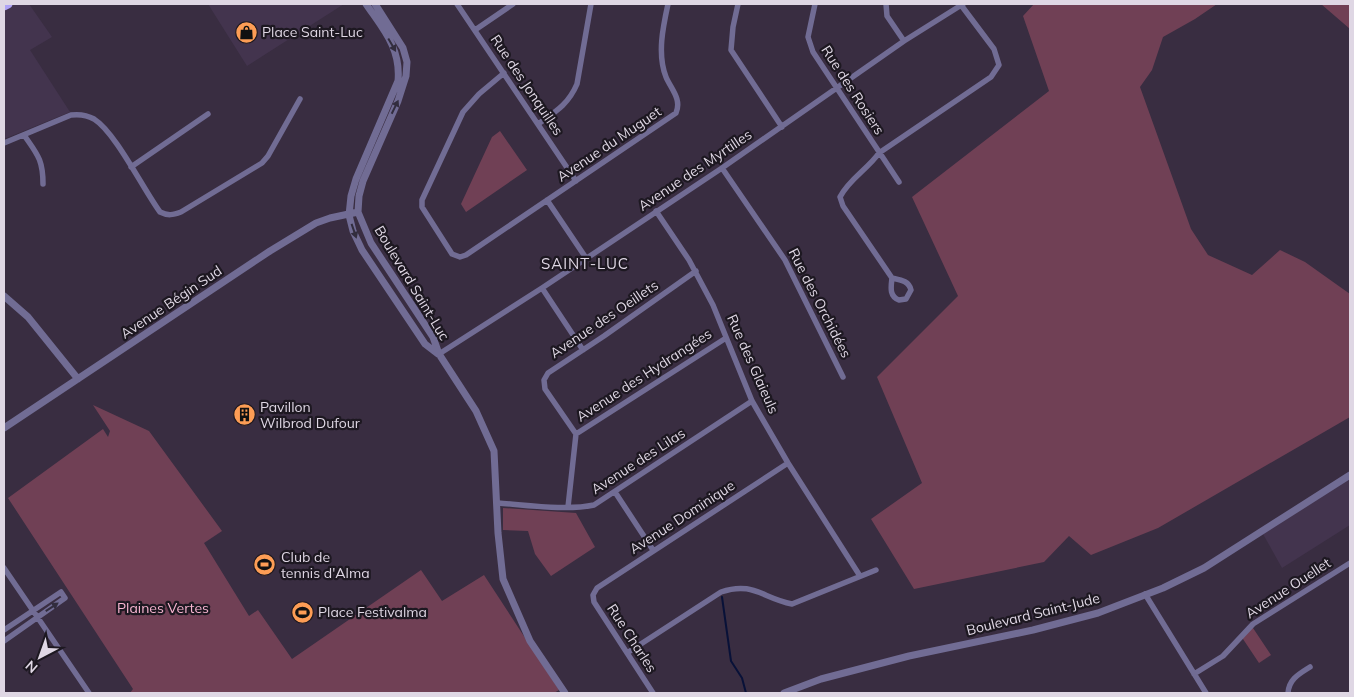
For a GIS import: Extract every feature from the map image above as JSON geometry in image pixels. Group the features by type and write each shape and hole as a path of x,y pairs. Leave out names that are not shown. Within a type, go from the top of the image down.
{"main road":[{"path":"4,6 8,4"}],"street":[{"name":"Boulevard Saint-Luc","path":"366,4 396,52 399,72 394,92 356,180 349,215 353,231 362,250 425,344 439,354 449,367 476,412 494,451 498,533 503,579 530,641 565,693"},
{"name":"Boulevard Saint-Luc","path":"374,4 403,48 407,62 406,76 398,101 362,181 358,212 371,243 433,338 439,354"},
{"name":"Rue des Jonquilles","path":"457,4 576,181"},
{"path":"475,30 513,4"},
{"path":"538,124 560,108 572,96 577,84 591,4"},
{"name":"Avenue du Muguet","path":"504,73 478,94 463,112 422,200 422,207 452,254 460,257 466,255 676,113 678,102 664,69 661,47 668,4"},
{"path":"738,4 731,50 782,127"},
{"name":"Rue des Rosiers","path":"814,4 808,37 813,52 899,182"},
{"path":"886,4 887,16 904,41"},
{"path":"892,278 843,206 840,197 845,187 872,163 879,153 991,77 998,65 994,49 962,4"},
{"name":"Avenue des Myrtilles","path":"439,354 722,168 904,41 962,4"},
{"path":"4,143 72,115 81,114 94,119 106,130 160,212 166,215 173,215 262,163 268,156 300,100"},
{"path":"130,167 208,114"},
{"path":"24,135 40,160 43,169 43,184"},
{"name":"Rue des Orchidées","path":"722,168 785,260 843,377"},
{"path":"547,200 586,258"},
{"name":"Rue des Glaieuls","path":"656,211 696,271 713,305 752,400 788,464 860,576"},
{"name":"Avenue Bégin Sud","path":"4,428 277,246 316,223 358,212"},
{"name":"Avenue des Oeillets","path":"576,434 545,389 544,380 548,373 696,271"},
{"path":"542,288 583,350"},
{"path":"4,296 28,317 78,379"},
{"name":"Avenue des Hydrangées","path":"576,434 726,338"},
{"name":"Avenue des Lilas","path":"498,503 584,508 594,505 752,400"},
{"path":"568,507 576,434"},
{"name":"Avenue Dominique","path":"593,595 597,588 653,550 788,464"},
{"name":"Boulevard Saint-Jude","path":"784,693 830,676 909,656 1033,630 1098,613 1163,588 1204,568 1350,475"},
{"path":"615,492 653,550"},
{"name":"Avenue Ouellet","path":"1194,674 1223,656 1253,624 1350,563"},
{"path":"4,568 89,693"},
{"path":"627,653 721,592 744,587 792,604 876,570"},
{"path":"4,630 62,592 65,598 4,641"},
{"path":"1145,594 1206,693"},
{"name":"Rue Charles","path":"593,595 594,602 653,693"},
{"path":"1288,693 1291,681 1296,675 1310,667"}],"shaded area":[{"path":"4,4 29,4 52,37 30,50 70,112 4,139"},
{"path":"208,4 344,4 247,66"},
{"path":"1350,479 1350,525 1282,568 1263,534"}],"green space":[{"path":"1034,4 1217,4 1163,37 1152,70 1140,87 1191,229 1208,255 1252,275 1280,250 1305,262 1350,294 1350,417 1158,528 1091,555 1069,536 1044,562 914,589 871,519 922,483 877,377 958,296 912,197 1049,91 1023,16"},
{"path":"1321,4 1350,4 1350,29"},
{"path":"500,131 527,170 466,212 461,204 492,137"},
{"name":"Plaines Vertes","path":"93,405 149,431 222,531 204,543 249,616 258,610 292,659 421,570 442,601 484,575 559,690 554,693 130,693 133,689 8,498 103,429 108,437 110,431"},
{"path":"503,508 576,513 595,547 551,576 535,554 528,531 503,530"},
{"path":"1251,625 1271,655 1259,663 1241,636"}],"waterway":[{"path":"722,597 731,661 742,678 746,693"}],"place":[{"name":"Place Saint-Luc","path":"246,32"},
{"name":"Pavillon Wilbrod Dufour","path":"244,415"},
{"name":"Club de tennis d'Alma","path":"265,565"},
{"name":"Place Festivalma","path":"302,612"}],"district":[{"name":"SAINT-LUC","path":"585,263"}]}
